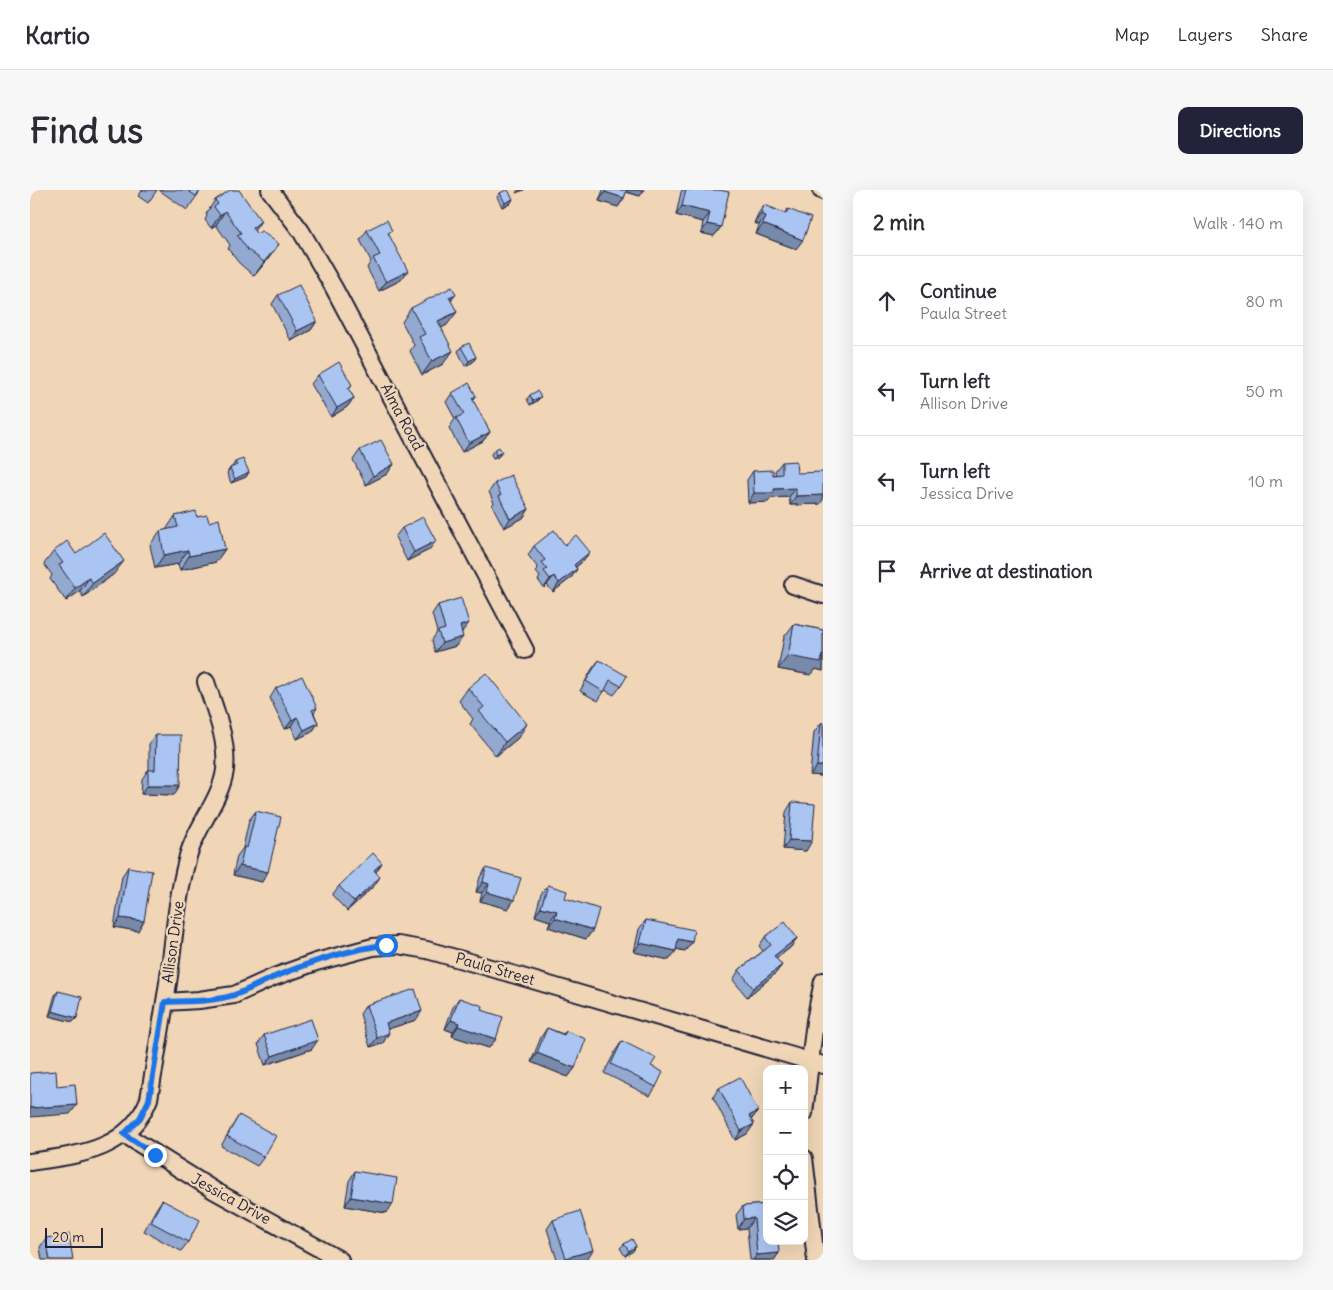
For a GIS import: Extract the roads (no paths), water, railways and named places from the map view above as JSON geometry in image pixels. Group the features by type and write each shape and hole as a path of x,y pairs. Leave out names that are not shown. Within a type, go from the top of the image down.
{"street":[{"name":"Alma Road","path":"270,190 301,231 330,280 524,650"},
{"path":"793,585 823,595"},
{"name":"Allison Drive","path":"30,1162 86,1152 108,1145 124,1134 140,1118 149,1100 187,858 199,828 216,796 225,771 226,760 223,738 206,682"},
{"name":"Paula Street","path":"165,1002 234,995 274,977 316,962 373,946 398,946 428,950 817,1064"},
{"path":"805,1110 817,1064 815,1021 823,980"},
{"name":"Jessica Drive","path":"124,1134 216,1191 340,1260"},
{"path":"808,1192 816,1260"}]}
